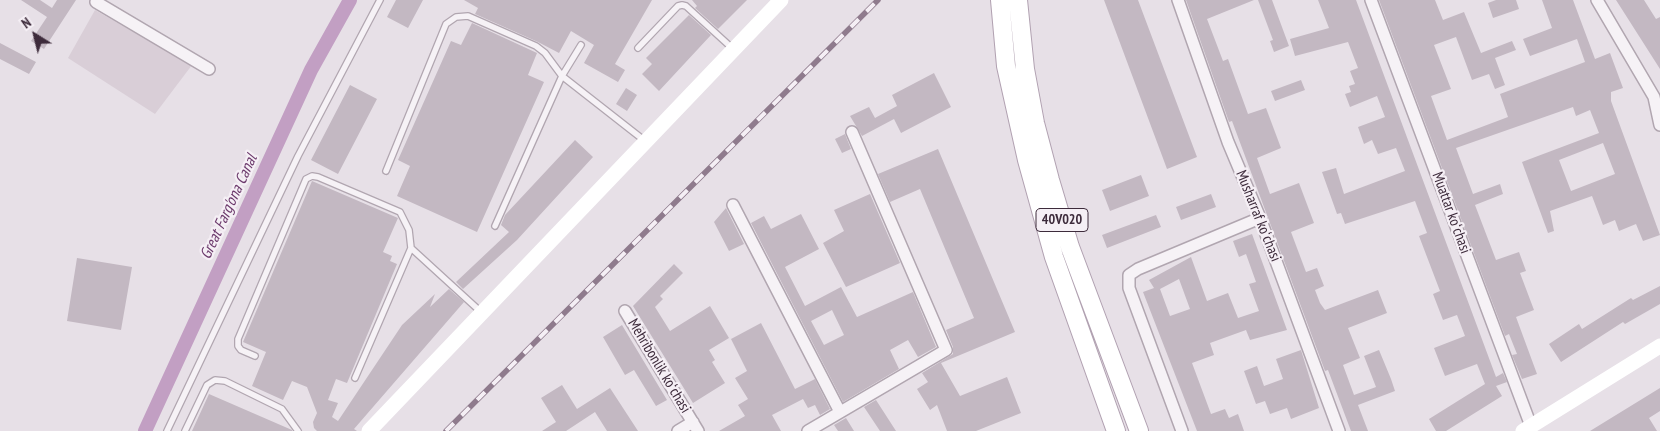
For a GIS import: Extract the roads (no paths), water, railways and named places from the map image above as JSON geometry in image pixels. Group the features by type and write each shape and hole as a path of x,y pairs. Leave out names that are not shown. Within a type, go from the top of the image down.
{"main road":[{"path":"369,431 781,0"},
{"name":"40V020","path":"1000,0 1006,66 1027,160 1054,257 1116,431"},
{"name":"40V020","path":"1018,0 1025,69 1050,180 1070,247 1139,431"},
{"path":"1527,429 1660,346"}],"street":[{"path":"97,0 96,2 209,69"},
{"name":"Musharraf koʻchasi","path":"1178,0 1228,142 1260,218 1339,431"},
{"name":"Muattar koʻchasi","path":"1371,0 1527,429"},
{"path":"1597,0 1657,97 1660,125"},
{"path":"808,431 946,350 852,132"},
{"path":"733,206 840,412"},
{"path":"1182,431 1129,288 1129,275 1138,269 1260,218"},
{"name":"Mehribonlik koʻchasi","path":"625,311 695,427 678,431"}],"lane":[{"path":"167,431 298,156 380,0"},
{"path":"638,48 678,6 682,5 734,50"},
{"path":"386,171 446,24 456,17 468,16 536,46 545,53 562,76 647,142"},
{"path":"495,226 562,76 581,45"},
{"path":"255,356 241,350 238,346 238,339 306,179 312,176 318,177 400,212 409,230 411,248 355,378"},
{"path":"411,248 483,313"},
{"path":"185,431 207,385 216,380 225,381 282,409 298,431"}],"waterway":[{"name":"Great Farg'ona Canal","path":"145,431 311,70 350,0"}],"railway":[{"path":"446,431 878,0"}]}
